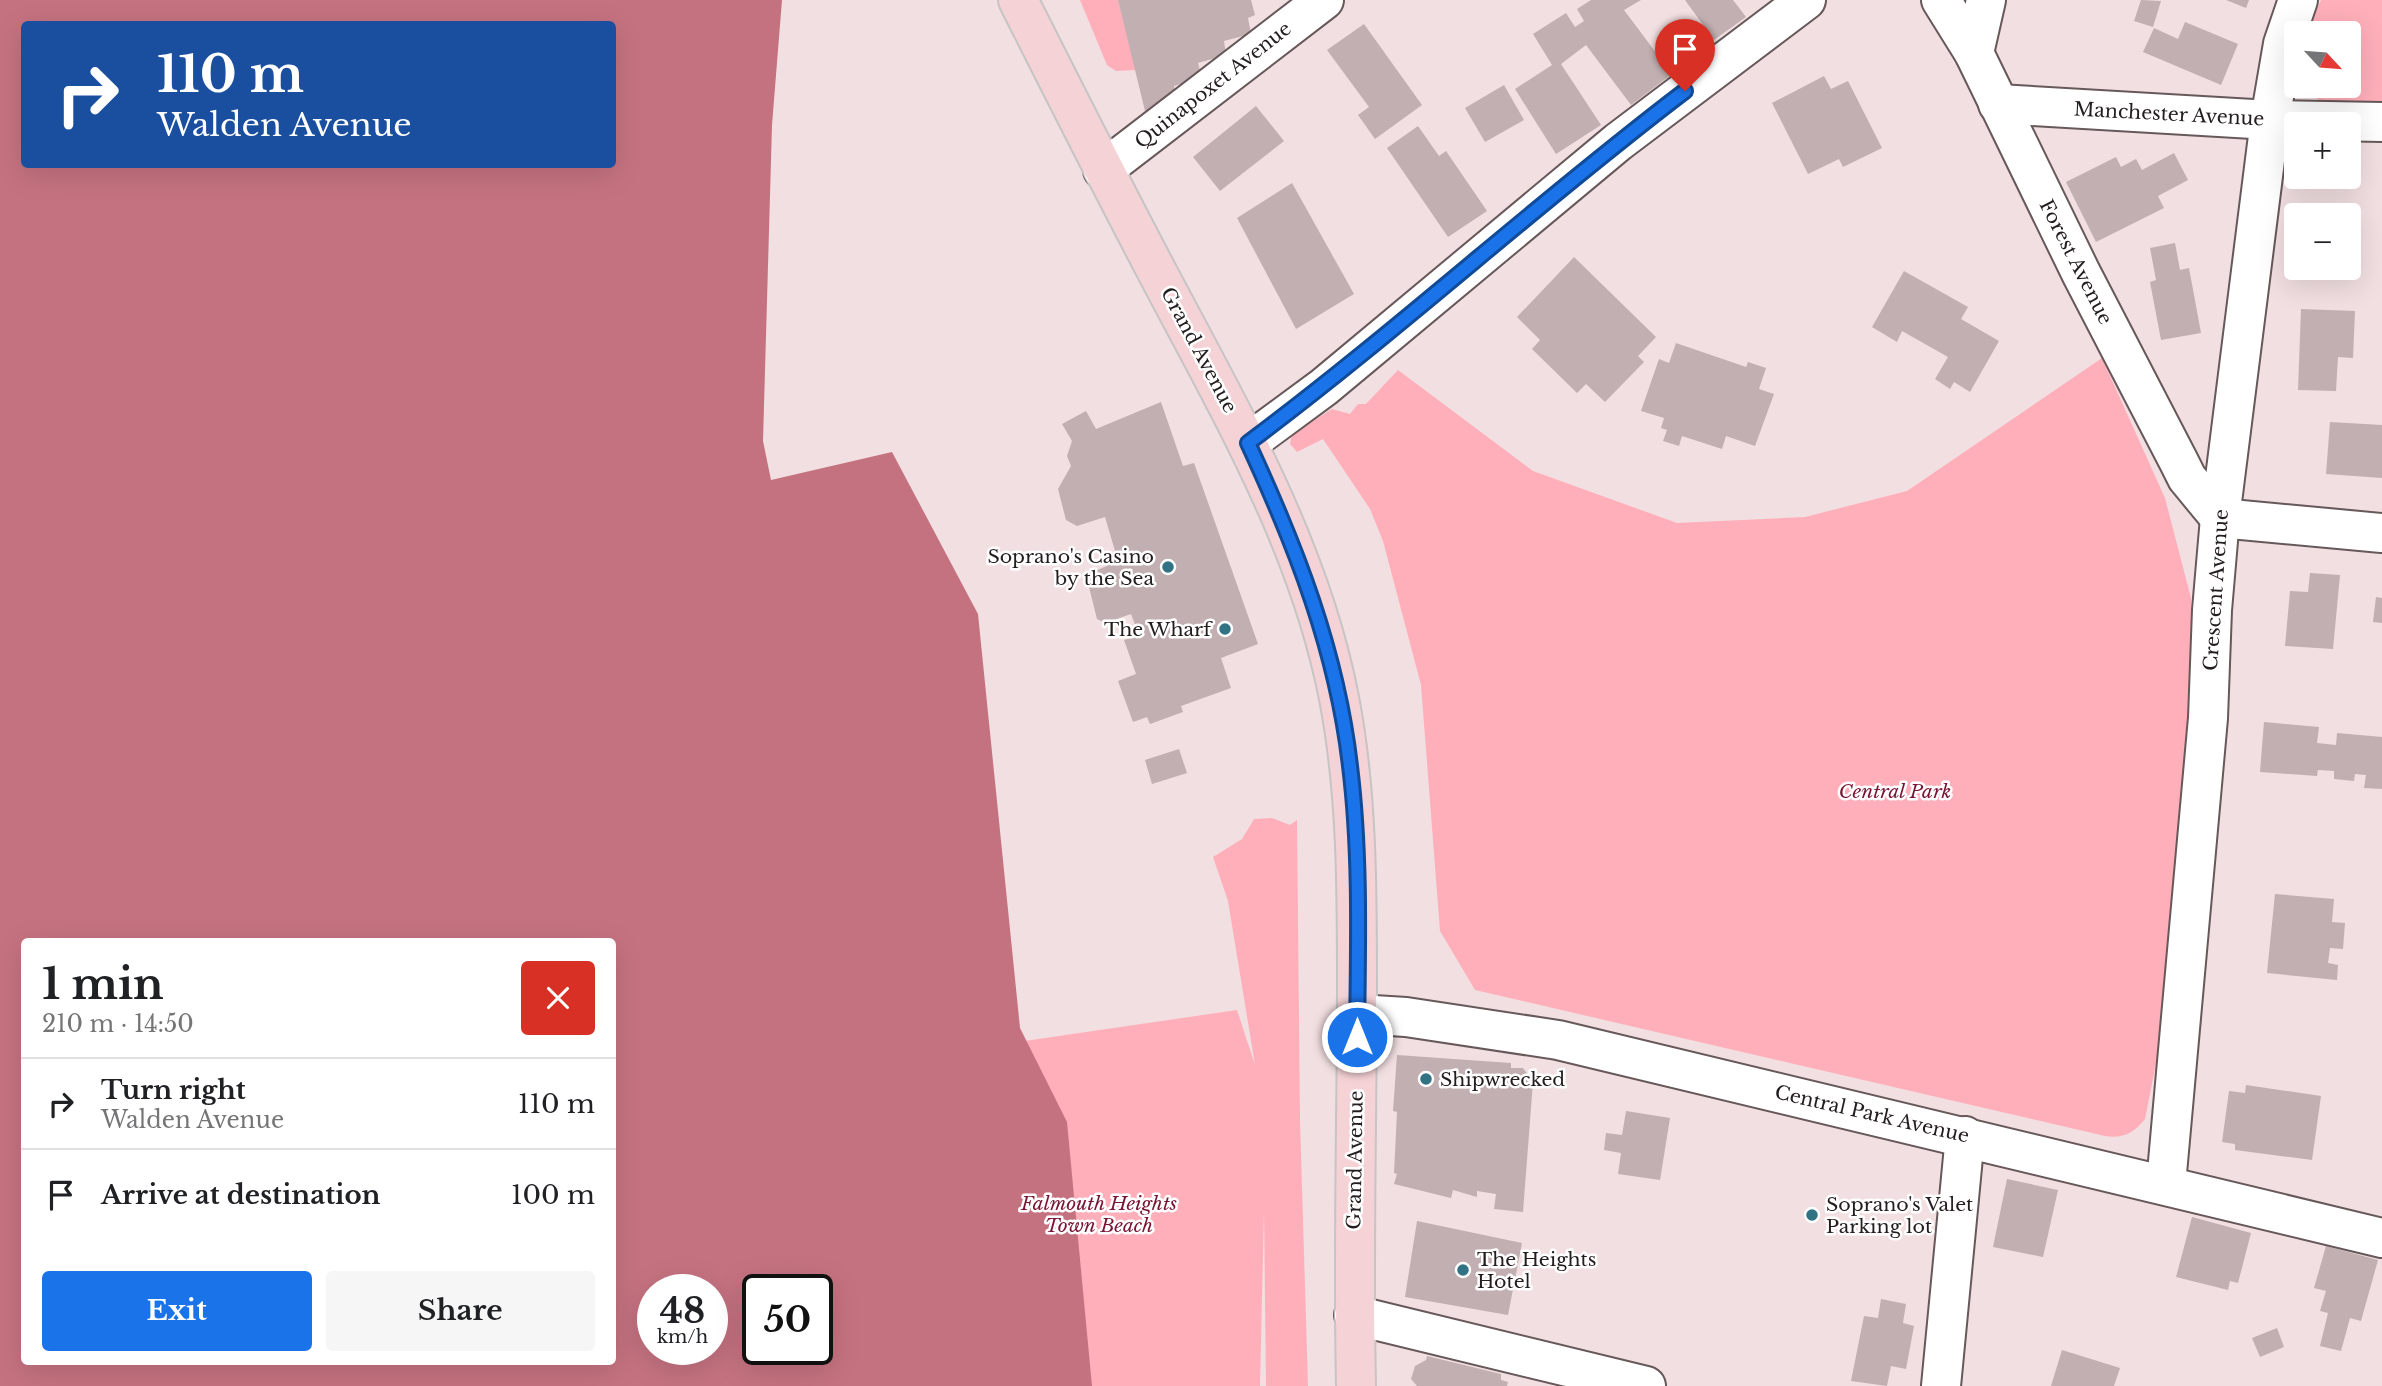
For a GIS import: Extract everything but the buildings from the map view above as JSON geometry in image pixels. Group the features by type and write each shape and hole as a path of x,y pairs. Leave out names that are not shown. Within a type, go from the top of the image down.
{"main road":[{"name":"Grand Avenue","path":"1018,0 1103,170 1248,443 1300,561 1339,696 1350,767 1354,834 1357,1014 1354,1315 1356,1386"}],"street":[{"name":"Quinapoxet Avenue","path":"1103,170 1324,0"},
{"path":"1248,443 1324,387 1618,142 1806,0"},
{"name":"Forest Avenue","path":"1941,0 1974,53 2187,478 2220,517"},
{"path":"1974,53 1986,0"},
{"name":"Crescent Avenue","path":"2165,1184 2208,718 2212,610 2220,517 2270,120 2283,44 2298,0"},
{"name":"Manchester Avenue","path":"1998,104 2270,120 2382,122"},
{"path":"2220,517 2382,533"},
{"name":"Central Park Avenue","path":"1357,1014 1406,1017 1558,1040 2382,1238"},
{"path":"1941,1386 1965,1136"},
{"path":"1354,1315 1646,1386"}],"green space":[{"path":"1080,0 1118,0 1136,70 1116,71 1107,65"},
{"path":"2321,0 2382,0 2382,107 2322,103 2316,98 2361,98 2361,21 2311,21"},
{"name":"Central Park","path":"2102,358 2165,498 2191,598 2192,680 2179,864 2161,1038 2145,1119 2141,1124 2123,1136 2105,1136 1475,990 1440,931 1421,685 1383,541 1370,509 1323,439 1297,452 1290,444 1292,434 1332,409 1350,414 1358,404 1366,404 1398,370 1533,471 1677,523 1805,517 1907,491"},
{"name":"Falmouth Heights Town Beach","path":"1272,818 1290,825 1297,820 1300,1120 1308,1386 1266,1386 1264,1212 1260,1386 925,1386 942,1053 1237,1010 1255,1065 1228,901 1213,857 1242,839 1254,819"}],"shaded area":[{"path":"0,0 782,0 772,125 763,441 771,480 892,452 978,614 1020,1028 1067,1122 1092,1386 0,1386"}],"place":[{"name":"Soprano's Casino by the Sea","path":"1168,567"},
{"name":"The Wharf","path":"1225,629"},
{"name":"Shipwrecked","path":"1426,1079"},
{"name":"Soprano's Valet Parking lot","path":"1812,1215"},
{"name":"The Heights Hotel","path":"1463,1270"}],"route":[{"path":"1357,1037 1354,834 1350,767 1339,696 1318,615 1300,561 1248,443 1324,387 1618,142 1685,91"}]}
